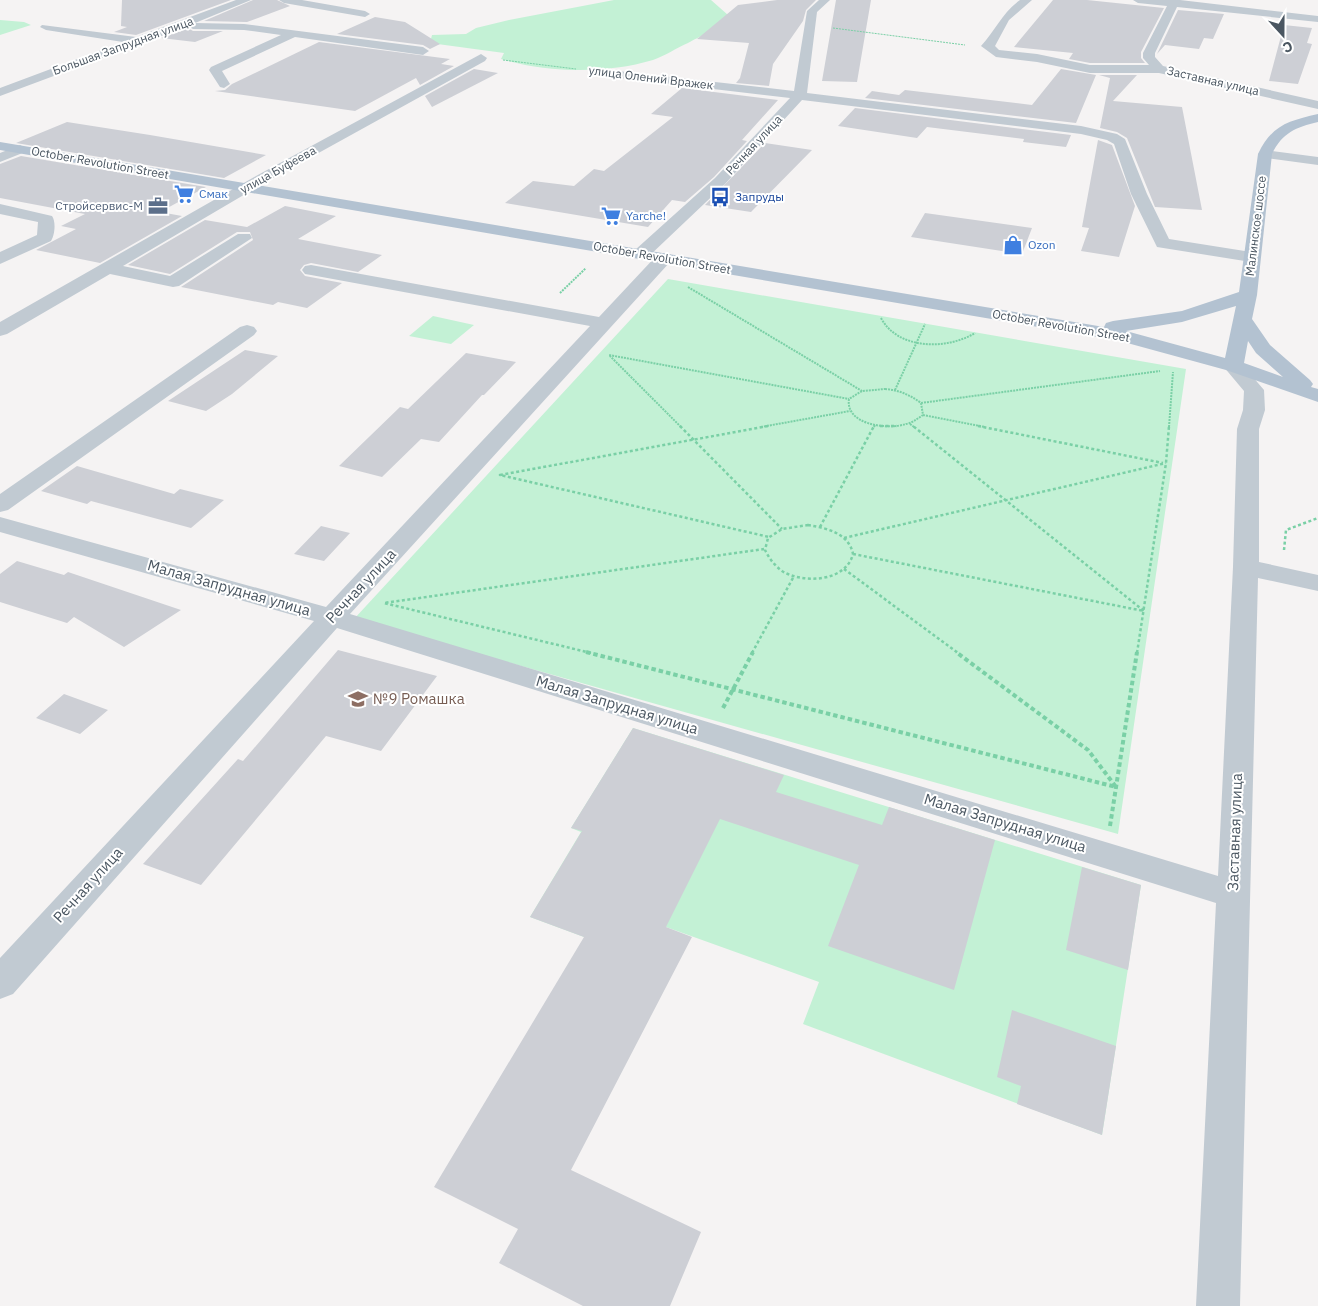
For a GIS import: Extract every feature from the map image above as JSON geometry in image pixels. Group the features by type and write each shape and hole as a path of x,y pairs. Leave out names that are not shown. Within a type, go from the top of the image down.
{"main road":[{"name":"Малинское шоссе","path":"1233,366 1248,295 1251,257 1265,154 1272,137 1281,130 1317,111"},
{"name":"October Revolution Street","path":"0,146 1083,329 1165,346 1233,366 1318,396"},
{"path":"1083,329 1159,321 1203,312 1248,295"},
{"path":"1243,319 1262,348 1318,396"}],"street":[{"name":"Большая Запрудная улица","path":"0,92 246,0"},
{"path":"284,0 365,14"},
{"path":"800,95 812,11 825,0"},
{"path":"988,48 992,43 998,26 1009,12 1027,0"},
{"path":"1138,0 1174,2 1318,18"},
{"path":"1159,69 1149,58 1149,53 1174,2"},
{"path":"180,25 244,26 423,51"},
{"path":"46,27 137,40"},
{"path":"224,84 215,70 293,34"},
{"name":"Заставная улица","path":"988,48 1006,55 1037,58 1090,69 1147,71 1159,69 1317,111"},
{"name":"улица Буфеева","path":"0,330 246,188 481,58"},
{"name":"улица Олений Вражек","path":"594,71 1081,130 1112,137 1120,142 1127,165 1150,219 1163,243 1251,257"},
{"path":"0,78 26,82"},
{"name":"Речная улица","path":"0,983 602,323 652,256 800,95"},
{"path":"0,158 20,150"},
{"path":"1265,154 1318,161"},
{"path":"0,209 46,219 45,237 0,259"},
{"path":"108,268 173,282 244,238"},
{"path":"311,270 602,323"},
{"path":"0,505 247,331"},
{"name":"Заставная улица","path":"1218,1306 1232,894 1246,567 1248,429 1254,410 1254,390 1233,366"},
{"name":"Малая Запрудная улица","path":"0,524 332,617 1232,894"},
{"path":"1246,567 1318,583"}],"path":[{"path":"810,24 988,48"},
{"name":"улица Олений Вражек","path":"481,58 594,71"},
{"path":"540,312 588,266"},
{"path":"686,286 862,391"},
{"path":"883,313 881,318 888,330 917,342 931,344 956,342 973,335 978,329"},
{"path":"895,390 926,320"},
{"path":"782,528 609,355 849,399 862,391 878,388 895,390 906,393 921,403 1164,371"},
{"path":"1105,854 1166,463 1173,370"},
{"path":"849,399 850,411 856,417 875,425 894,426 910,424 922,415 1166,463"},
{"path":"921,403 922,415"},
{"path":"769,537 500,475 850,411"},
{"path":"910,424 1144,611"},
{"path":"820,527 875,425"},
{"path":"844,538 1166,463"},
{"path":"1281,575 1286,530 1318,518"},
{"path":"795,526 820,527 844,538 850,545 853,554 851,562 844,569 822,578 794,576 772,565 766,557 764,549 769,537 782,528 795,526"},
{"path":"764,549 384,603 734,688 1116,787"},
{"path":"853,554 1144,611"},
{"path":"844,569 1088,750 1116,787"},
{"path":"709,733 794,576"}],"green space":[{"path":"614,0 711,0 728,15 709,32 653,60 635,65 597,70 557,69 519,64 501,59 504,53 430,43 432,35 466,34 476,28 509,20"},
{"path":"0,20 24,22 31,25 0,35"},
{"path":"668,279 1186,369 1118,834 354,619"},
{"path":"433,316 474,325 451,344 409,336"},
{"path":"633,728 1141,885 1102,1135 803,1024 819,982 666,927 584,937 530,917 581,832 571,828"}],"building":[{"path":"122,0 231,0 136,35 114,32 127,27 121,26"},
{"path":"253,0 277,0 290,6 247,22 204,21"},
{"path":"777,0 816,0 806,10 803,21 773,64 769,86 736,83 740,78 749,43 697,39 738,5"},
{"path":"836,0 871,0 857,82 822,81"},
{"path":"1053,0 1087,0 1164,8 1141,52 1141,58 1145,63 1090,63 1069,59 1073,53 1014,47"},
{"path":"1178,10 1224,14 1213,39 1204,38 1199,49 1165,45 1157,54"},
{"path":"375,17 405,22 440,44 430,49 423,45 337,34"},
{"path":"1284,25 1312,28 1307,43 1312,44 1298,84 1269,81"},
{"path":"188,28 193,31 223,31 195,42 161,38"},
{"path":"319,42 450,59 441,64 454,66 420,85 416,78 355,111 215,91 225,90 232,84"},
{"path":"474,69 498,73 432,107 425,96"},
{"path":"1061,69 1096,75 1076,123 865,98 872,91 899,95 905,90 1032,105"},
{"path":"1099,75 1137,75 1113,101 1182,107 1202,210 1155,207 1127,138 1117,132 1100,128 1110,78"},
{"path":"682,88 778,100 742,140 747,141 714,177 685,202 672,200 648,227 505,203 533,181 574,186 594,169 604,171 673,117 651,114"},
{"path":"855,108 1071,135 1066,147 1023,142 1024,139 927,127 917,138 838,126"},
{"path":"67,122 266,155 224,178 16,143"},
{"path":"1098,140 1112,145 1135,206 1119,257 1081,251 1089,228 1082,227"},
{"path":"765,143 812,150 751,212 705,205"},
{"path":"21,156 206,187 160,212 182,216 100,263 36,250 76,229 61,226 85,214 0,198 0,164"},
{"path":"285,206 336,216 298,239 382,255 358,272 311,263 304,265 300,270 305,276 342,283 307,308 278,302 273,305 181,287 253,240 250,232 237,232 170,274 128,265 205,220 247,227"},
{"path":"925,213 1032,228 1022,254 911,237"},
{"path":"245,350 278,356 232,394 206,411 168,401"},
{"path":"466,353 516,362 482,395 439,442 421,439 382,477 339,466 400,407 408,409"},
{"path":"77,466 174,494 180,489 224,500 191,528 91,501 87,504 41,491"},
{"path":"321,526 350,533 324,561 294,554"},
{"path":"17,561 64,575 68,572 181,610 124,647 74,617 67,623 0,602 0,574"},
{"path":"338,650 437,676 381,751 326,736 201,885 143,864 238,759 243,761"},
{"path":"64,694 108,710 80,734 36,718"},
{"path":"633,728 784,775 776,792 882,825 889,807 995,840 954,990 828,946 859,865 720,819 666,927 692,937 571,1170 701,1232 670,1306 583,1306 499,1263 518,1229 434,1187 584,937 530,917 582,831 571,828"},
{"path":"1082,867 1141,885 1128,970 1066,950"},
{"path":"1012,1010 1116,1046 1102,1135 1017,1104 1021,1086 997,1077"}],"place":[{"name":"Смак","path":"184,194"},
{"name":"Запруды","path":"720,197"},
{"name":"Стройсервис-М","path":"158,206"},
{"name":"Yarche!","path":"611,216"},
{"name":"Ozon","path":"1013,245"},
{"name":"№9 Ромашка","path":"358,699"}]}
